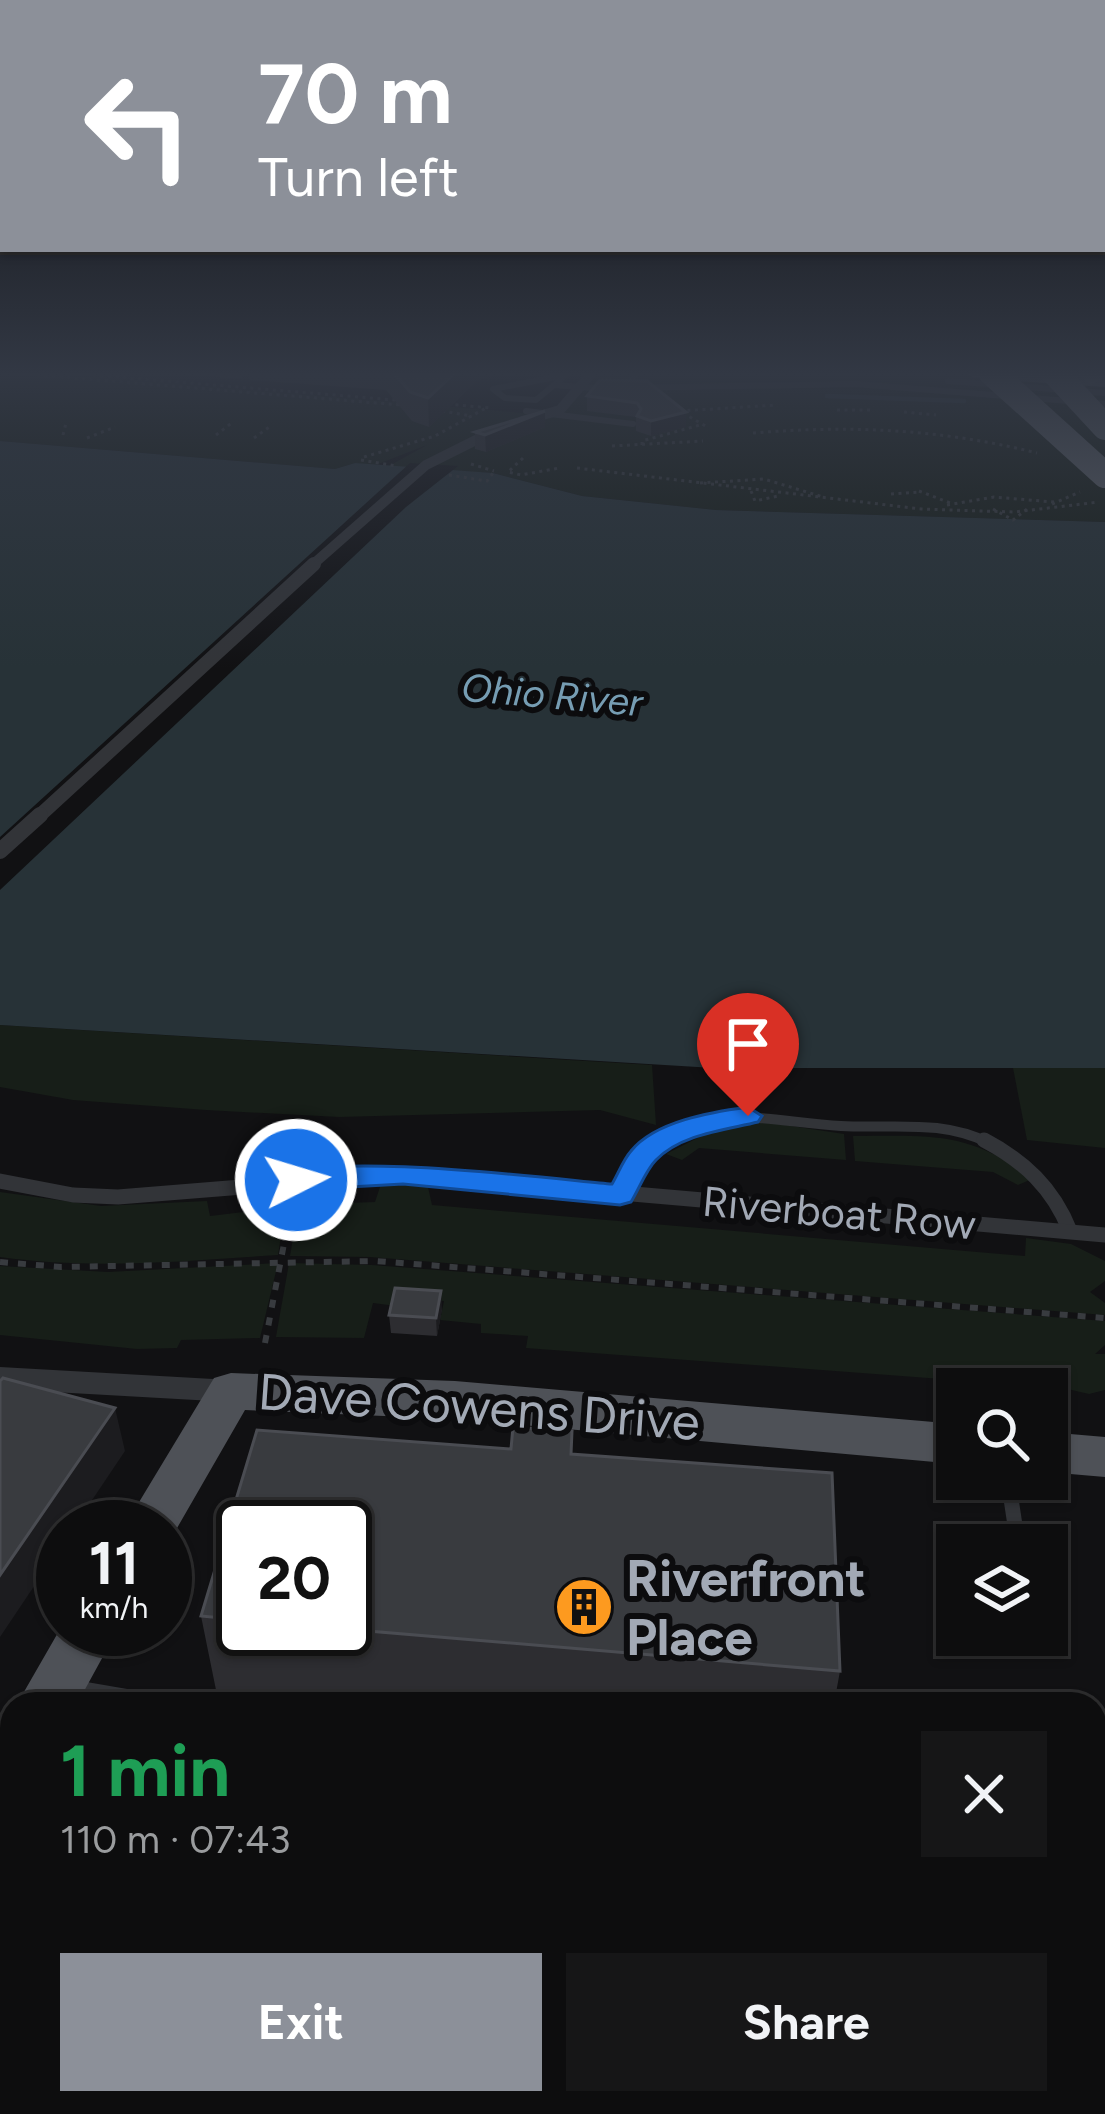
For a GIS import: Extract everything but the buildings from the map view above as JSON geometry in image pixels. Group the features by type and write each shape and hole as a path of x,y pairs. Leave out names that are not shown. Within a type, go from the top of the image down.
{"main road":[{"name":"Dave Cowens Drive","path":"231,1391 455,1400 936,1442"},
{"path":"167,1500 231,1391"},
{"path":"1068,1454 1105,1457"},
{"path":"53,1692 74,1656"}],"street":[{"path":"0,851 420,471"},
{"name":"Dave Cowens Drive","path":"0,1378 231,1391"}],"lane":[{"path":"620,1195 644,1154 680,1132 711,1122 748,1116 835,1126 936,1126 969,1135 1046,1181 1062,1205 1070,1231"},
{"name":"Riverboat Row","path":"0,1181 77,1196 121,1197 403,1174 1105,1234"}],"path":[{"path":"509,471 521,475 545,471"},
{"path":"594,471 688,485 941,507 1042,510 1105,501"},
{"path":"688,485 764,479 830,499"},
{"path":"752,491 755,501 782,494"},
{"path":"891,494 920,491 953,504"},
{"path":"1042,510 1078,493"},
{"path":"941,507 994,497 1054,502"},
{"path":"993,509 1013,520 1027,509"},
{"path":"265,1343 296,1180"},
{"path":"0,1262 82,1267 376,1261 1105,1318"}],"shaded area":[{"path":"442,471 1105,471 1105,522 716,510 582,496 493,473"},
{"path":"0,1025 652,1065 656,1125 600,1110 339,1117 73,1100 0,1087"},
{"path":"1013,1068 1105,1068 1105,1148 1027,1140"},
{"path":"753,1120 844,1134 846,1160 699,1148 682,1160 666,1154 721,1126"},
{"path":"853,1136 926,1137 968,1144 1032,1179 1018,1185 993,1172 855,1161"},
{"path":"381,1184 428,1187 432,1205 1025,1256 1026,1238 1071,1244 1105,1261 1105,1281 1090,1292 1105,1303 1105,1315 370,1257 290,1256 301,1189 314,1188 314,1204 375,1202"},
{"path":"288,1191 278,1255 104,1264 0,1257 0,1192 101,1206 207,1201 210,1216 276,1208 276,1192"},
{"path":"278,1263 260,1338 181,1340 177,1348 137,1349 0,1335 0,1266 108,1272"},
{"path":"289,1263 372,1265 1105,1321 1105,1345 1095,1354 1105,1354 1105,1390 1089,1394 1068,1389 1068,1368 936,1368 936,1379 526,1348 528,1336 481,1333 481,1324 440,1320 444,1301 398,1298 396,1306 373,1303 364,1338 276,1337"}],"water":[{"name":"Ohio River","path":"0,471 461,471 493,473 582,496 716,510 1105,522 1105,1068 714,1068 0,1025"}],"pier":[{"path":"402,471 452,471 406,507 0,890 0,837"}],"place":[{"name":"Riverfront Place","path":"584,1607"}],"route":[{"path":"296,1180 403,1174 620,1195 644,1154 661,1143 711,1122 748,1116"}]}
